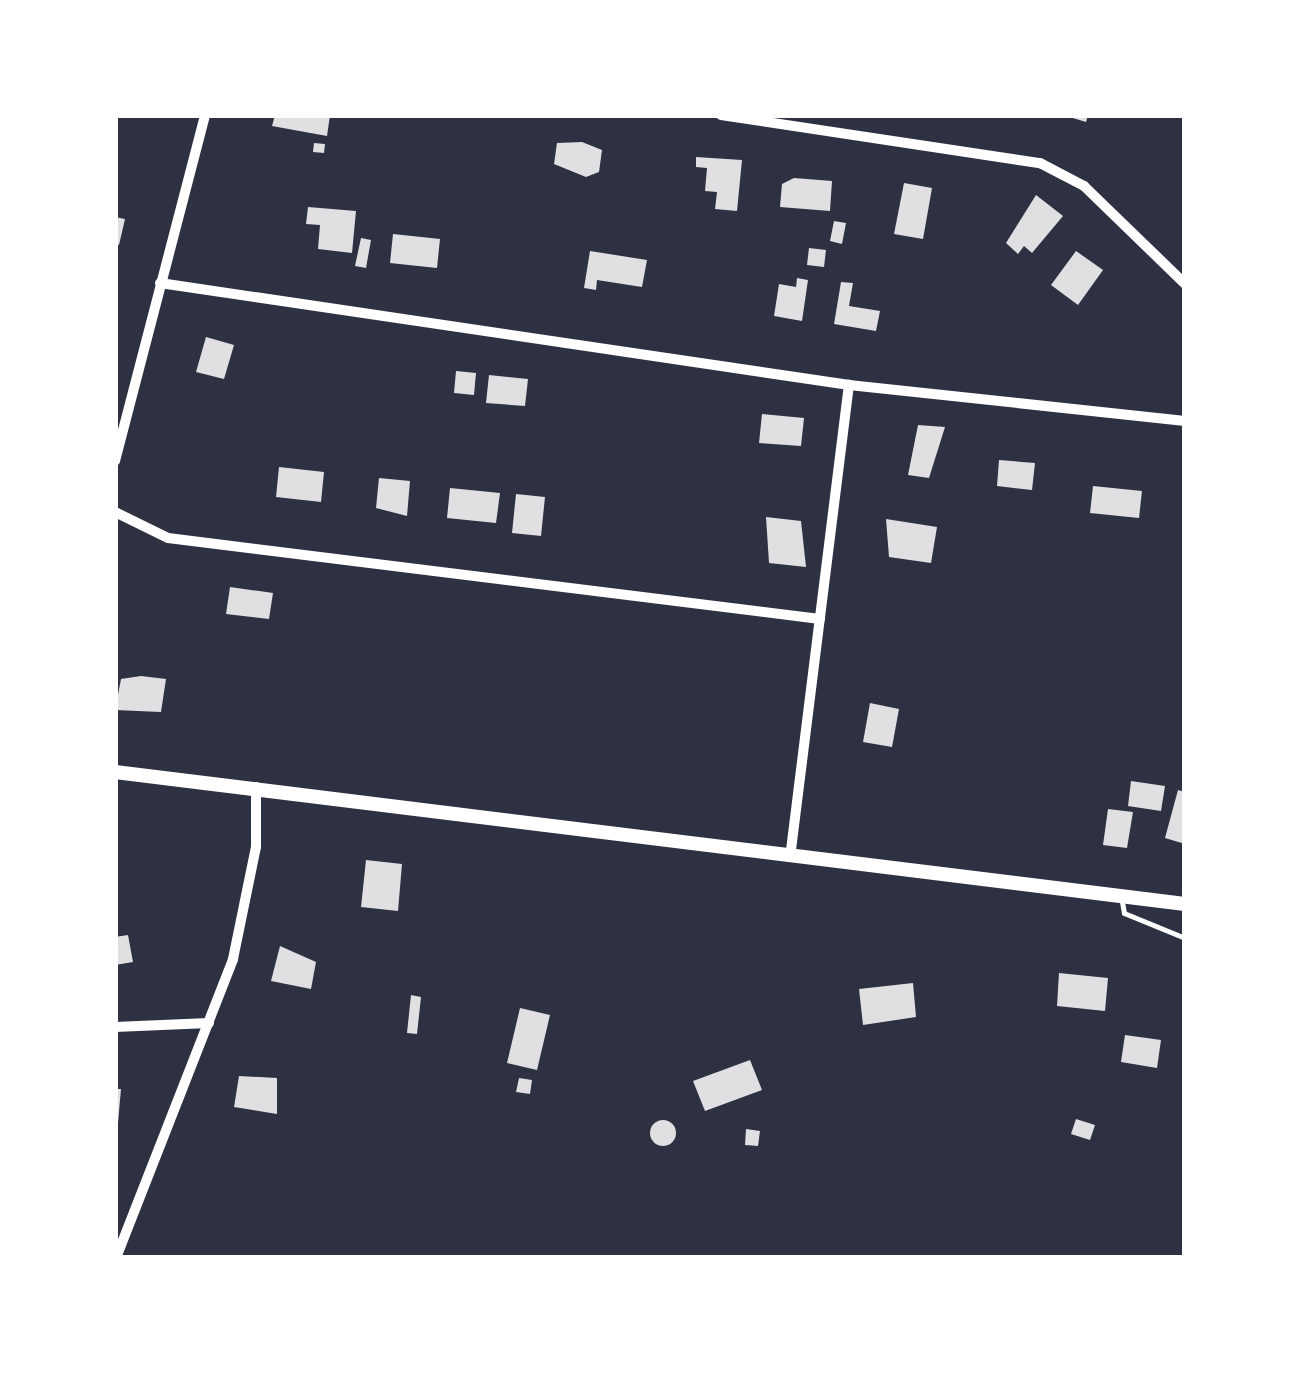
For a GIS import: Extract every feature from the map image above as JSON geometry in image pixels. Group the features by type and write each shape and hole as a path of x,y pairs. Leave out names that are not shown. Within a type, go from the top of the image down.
{"main road":[{"path":"115,772 792,850 1185,904"}],"street":[{"path":"115,461 205,115"},
{"path":"720,115 1040,163 1084,186 1185,284"},
{"path":"160,283 849,384 1185,421"},
{"path":"792,850 849,384"},
{"path":"115,401 130,402"},
{"path":"115,512 168,538 820,619"},
{"path":"116,1258 208,1022 256,846 256,786"},
{"path":"115,1028 208,1022"}],"lane":[{"path":"1121,893 1124,912 1185,938"}],"building":[{"path":"275,115 330,115 327,136 272,126"},
{"path":"1063,115 1088,115 1086,122"},
{"path":"582,142 602,150 599,172 586,177 554,164 557,143"},
{"path":"314,143 325,144 324,153 313,152"},
{"path":"696,157 742,160 737,211 715,209 717,192 705,191 707,168 696,167"},
{"path":"794,178 832,181 830,211 780,207 782,184"},
{"path":"904,183 932,188 923,239 894,234"},
{"path":"1036,195 1063,216 1032,253 1024,246 1018,254 1006,243"},
{"path":"308,207 356,211 352,253 318,249 320,225 306,224"},
{"path":"115,217 125,219 119,245 115,244"},
{"path":"834,221 846,223 842,244 830,241"},
{"path":"393,234 440,239 437,268 390,263"},
{"path":"361,238 371,240 366,268 355,266"},
{"path":"809,248 826,250 824,267 807,265"},
{"path":"590,251 647,260 642,287 597,280 596,290 584,288"},
{"path":"1076,251 1103,270 1078,305 1051,285"},
{"path":"797,278 808,280 802,321 774,316 779,284 796,287"},
{"path":"841,282 853,283 849,306 880,311 876,331 834,324"},
{"path":"206,337 234,345 224,379 196,372"},
{"path":"456,371 476,373 474,395 454,393"},
{"path":"489,375 528,379 525,406 486,403"},
{"path":"762,414 804,418 801,446 759,443"},
{"path":"918,425 945,427 929,478 908,475"},
{"path":"999,460 1035,463 1032,490 997,486"},
{"path":"279,467 324,472 321,502 276,497"},
{"path":"379,478 410,481 407,516 376,508"},
{"path":"1093,486 1142,491 1139,518 1090,513"},
{"path":"450,488 500,493 496,523 447,518"},
{"path":"516,494 545,497 541,536 512,533"},
{"path":"766,517 801,521 806,567 769,563"},
{"path":"886,519 937,527 931,563 889,557"},
{"path":"230,587 273,593 269,619 226,614"},
{"path":"121,679 166,679 161,712 115,710"},
{"path":"870,703 899,709 892,747 863,742"},
{"path":"1131,781 1165,786 1161,811 1128,806"},
{"path":"1178,790 1185,792 1185,844 1165,838"},
{"path":"1108,809 1133,812 1127,848 1103,845"},
{"path":"366,860 402,864 398,911 361,907"},
{"path":"128,935 133,962 115,965 115,937"},
{"path":"280,946 316,962 311,989 271,981"},
{"path":"1059,973 1108,978 1105,1011 1057,1006"},
{"path":"913,983 916,1017 863,1025 859,989"},
{"path":"411,995 421,997 417,1034 407,1033"},
{"path":"520,1008 550,1015 537,1070 507,1063"},
{"path":"1125,1035 1161,1040 1157,1068 1121,1062"},
{"path":"750,1060 762,1090 705,1111 693,1081"},
{"path":"239,1076 277,1078 277,1114 234,1107"},
{"path":"519,1078 532,1080 530,1094 516,1092"},
{"path":"115,1089 121,1089 118,1123 115,1123"},
{"path":"1076,1119 1095,1125 1090,1140 1071,1134"},
{"path":"663,1120 672,1124 676,1133 672,1142 663,1146 654,1142 650,1133 654,1124"},
{"path":"746,1129 760,1131 758,1146 745,1145"}]}
